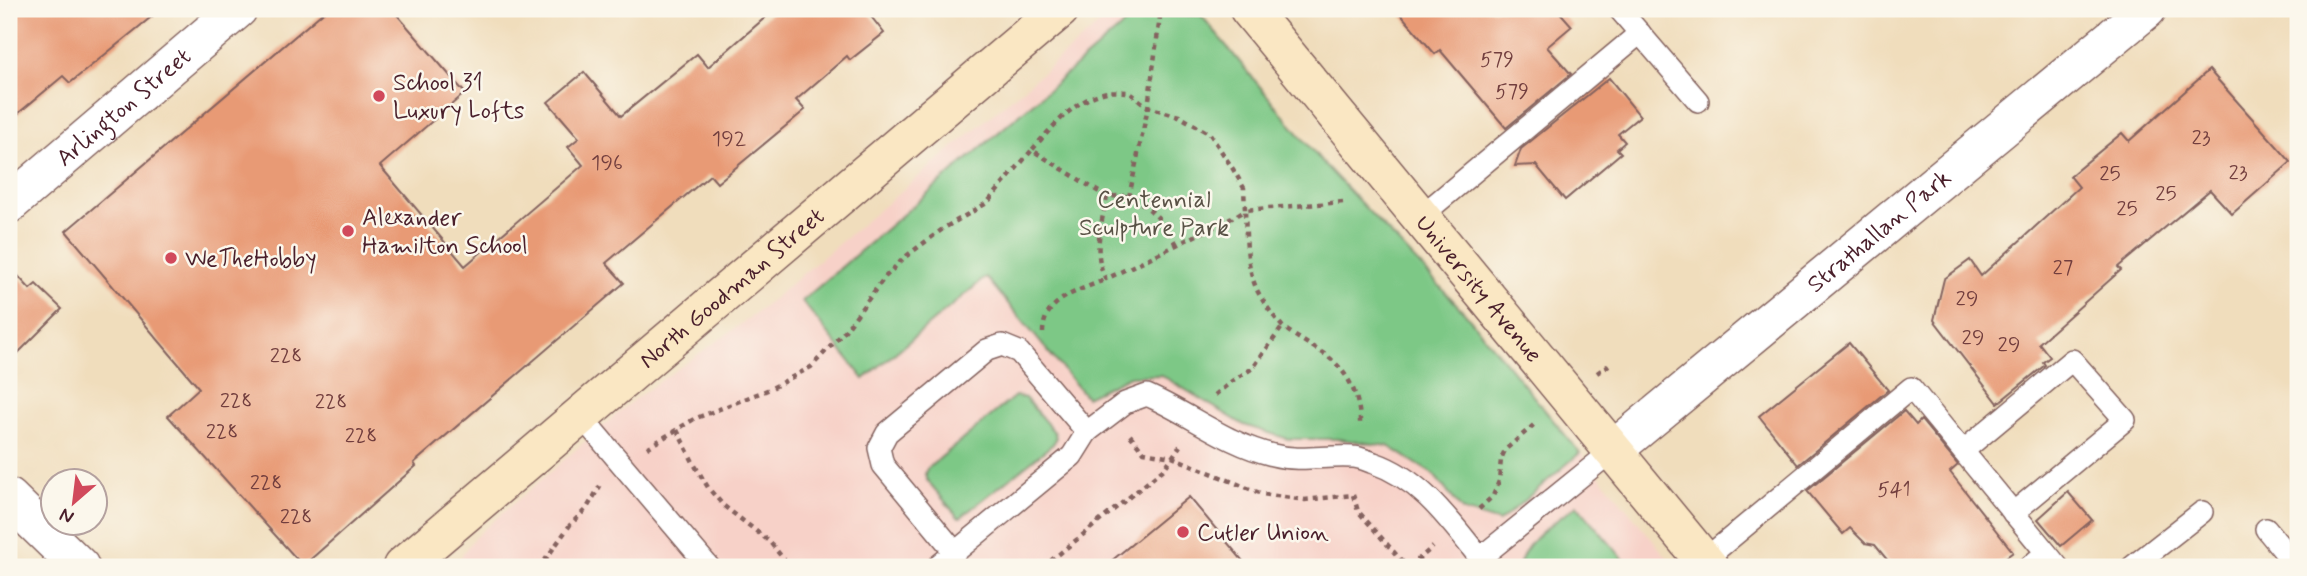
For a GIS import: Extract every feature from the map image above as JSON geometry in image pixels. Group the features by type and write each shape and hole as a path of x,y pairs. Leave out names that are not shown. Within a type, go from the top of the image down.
{"main road":[{"name":"North Goodman Street","path":"402,567 1060,9"},
{"name":"University Avenue","path":"1250,9 1706,564"}],"street":[{"name":"Arlington Street","path":"9,204 238,9"},
{"name":"Strathallan Park","path":"1612,451 2147,9"},
{"path":"9,498 80,567"}],"lane":[{"path":"1619,9 1698,101"},
{"path":"1421,216 1640,33"},
{"path":"955,552 883,466 878,448 887,433 987,350 1002,345 1018,352 1087,432"},
{"path":"1963,450 2072,360 2125,420 2013,513"},
{"path":"1706,564 1911,388 2052,560 2029,567"},
{"path":"937,567 1072,456 1087,432 1125,403 1147,395 1177,408 1236,443 1274,456 1310,459 1355,457 1389,468 1423,491 1482,563 1612,451"},
{"path":"580,415 709,567"},
{"path":"2132,567 2202,512"},
{"path":"2266,529 2297,567"}],"path":[{"path":"1129,197 1147,107 1161,9"},
{"path":"640,452 694,419 770,390 811,367 844,332 886,277 905,257 944,228 987,204 1063,117 1084,100 1107,92 1129,92 1147,107 1179,116 1210,134 1244,188 1248,254 1258,290 1270,311 1283,326 1340,368 1350,381 1358,401 1359,430"},
{"path":"1032,150 1107,198 1117,195 1129,197 1143,205 1171,233 1177,245"},
{"path":"1106,279 1097,255 1107,198"},
{"path":"1042,331 1046,315 1056,302 1245,210 1343,202"},
{"path":"1213,397 1254,368 1283,326"},
{"path":"1470,516 1493,496 1505,450 1539,420"},
{"path":"677,430 709,489 724,506 769,541 790,567"},
{"path":"1043,567 1164,469 1172,457"},
{"path":"537,567 543,563 606,480"},
{"path":"1352,486 1358,510 1408,567 1438,543"},
{"path":"1051,561 1057,567"}],"shaded area":[{"path":"1118,9 1197,10 1322,162 1465,313 1675,567 457,567 475,537 632,401 754,315"}],"green space":[{"name":"Centennial Sculpture Park","path":"1201,15 1322,162 1465,313 1580,453 1499,522 1463,511 1434,475 1388,446 1338,439 1288,439 1244,425 1161,375 1130,376 1086,397 986,277 864,379 802,301 1133,17"},
{"path":"1015,396 1025,398 1055,433 1056,439 958,517 926,479 925,473"},
{"path":"1577,505 1630,567 1519,567 1527,548 1534,540"}],"building":[{"path":"9,9 161,9 70,83 63,76 9,121"},
{"path":"327,9 392,9 465,93 380,166 465,266 583,165 568,147 579,138 548,102 584,72 621,116 697,54 708,67 775,9 865,9 884,33 850,60 847,56 796,100 805,110 717,183 710,175 606,263 624,283 414,463 416,466 303,566 168,416 199,388 66,231"},
{"path":"1396,9 1557,9 1572,26 1547,47 1571,74 1506,128 1440,50 1435,54"},
{"path":"2209,70 2291,162 2232,214 2210,190 2118,267 2121,270 2039,343 2050,357 2043,362 2045,365 1998,403 1934,320 1944,279 1970,260 1981,276 2079,187 2070,176 2122,133 2129,141"},
{"path":"1609,78 1640,116 1618,134 1625,142 1617,149 1621,153 1565,200 1536,165 1515,166 1521,149"},
{"path":"9,266 30,289 36,284 62,309 9,362"},
{"path":"1849,343 1888,390 1798,465 1759,416"},
{"path":"1904,411 1916,425 1921,420 1958,465 1950,472 2013,552 1993,567 1893,567 1875,545 1865,543 1850,528 1843,534 1807,491"},
{"path":"2068,492 2092,520 2061,546 2038,519"},
{"name":"Cutler Union","path":"1189,497 1248,567 1104,567"}],"place":[{"name":"School 31 Luxury Lofts","path":"379,96"},
{"name":"Alexander Hamilton School","path":"348,231"},
{"name":"WeTheHobby","path":"171,258"},
{"name":"Cutler Union","path":"1183,532"}]}
